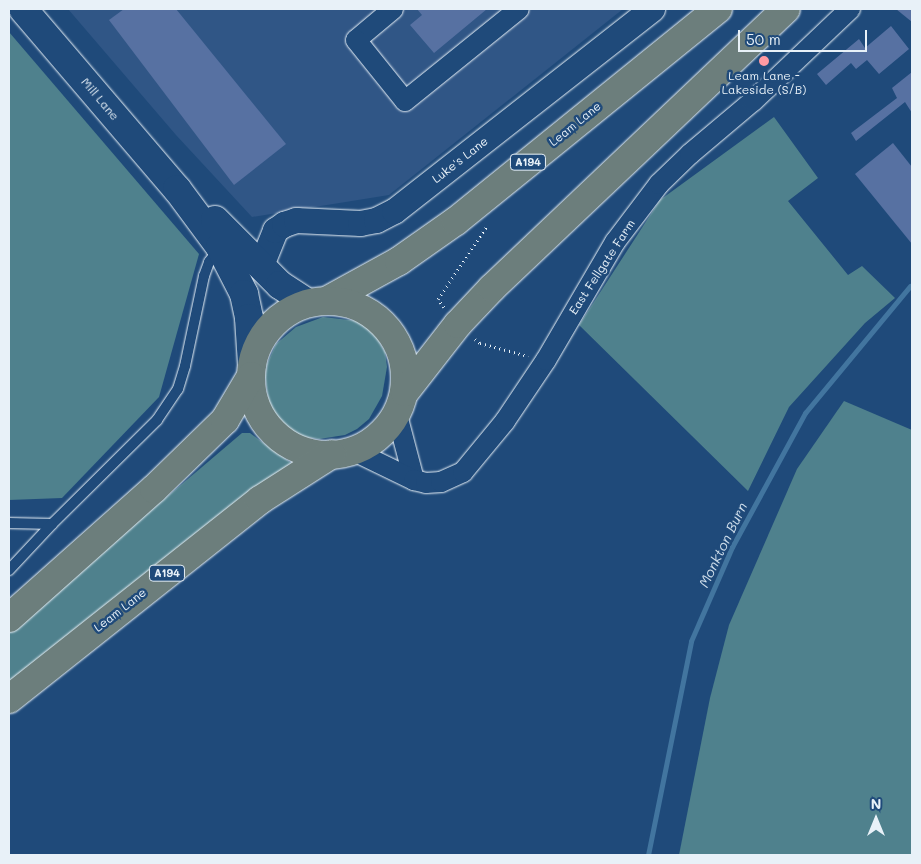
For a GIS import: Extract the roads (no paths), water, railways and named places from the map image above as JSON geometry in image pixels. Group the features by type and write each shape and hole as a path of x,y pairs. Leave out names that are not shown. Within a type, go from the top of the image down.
{"highway":[{"name":"Leam Lane","path":"9,618 154,489 225,420 252,370 257,348 266,332 277,319 292,309 318,301 399,261 456,221 718,9"},
{"name":"Leam Lane","path":"9,699 260,500 343,453 379,437 402,397 423,344 464,303 492,288 786,9"},
{"name":"Leam Lane","path":"402,397 426,385 482,314 492,288"},
{"path":"318,301 347,302 364,309 380,319 392,334 401,350 402,397"},
{"path":"252,370 255,402 260,415 275,435 302,451 317,454 343,453"}],"main road":[{"name":"Mill Lane","path":"23,9 177,189 220,247 244,294 249,318 252,370"},
{"name":"Mill Lane","path":"177,189 219,223 290,293 318,301"}],"street":[{"path":"393,9 356,40 405,101 519,9"},
{"name":"Luke's Lane","path":"261,265 275,230 284,224 296,220 360,223 376,220 394,211 652,9"},
{"name":"East Fellgate Farm","path":"343,453 426,483 448,480 462,472 476,458 505,421 546,360 615,242 659,184 690,154 753,101 850,9"},
{"path":"402,397 414,480"}],"lane":[{"path":"9,570 52,524 157,420 178,389 185,366 204,276 209,262 220,247"},
{"path":"9,523 52,524"}],"waterway":[{"name":"Monkton Burn","path":"648,855 691,641 732,547 805,413 910,286"}],"place":[{"name":"Leam Lane - Lakeside (S/B)","path":"764,61"}]}
